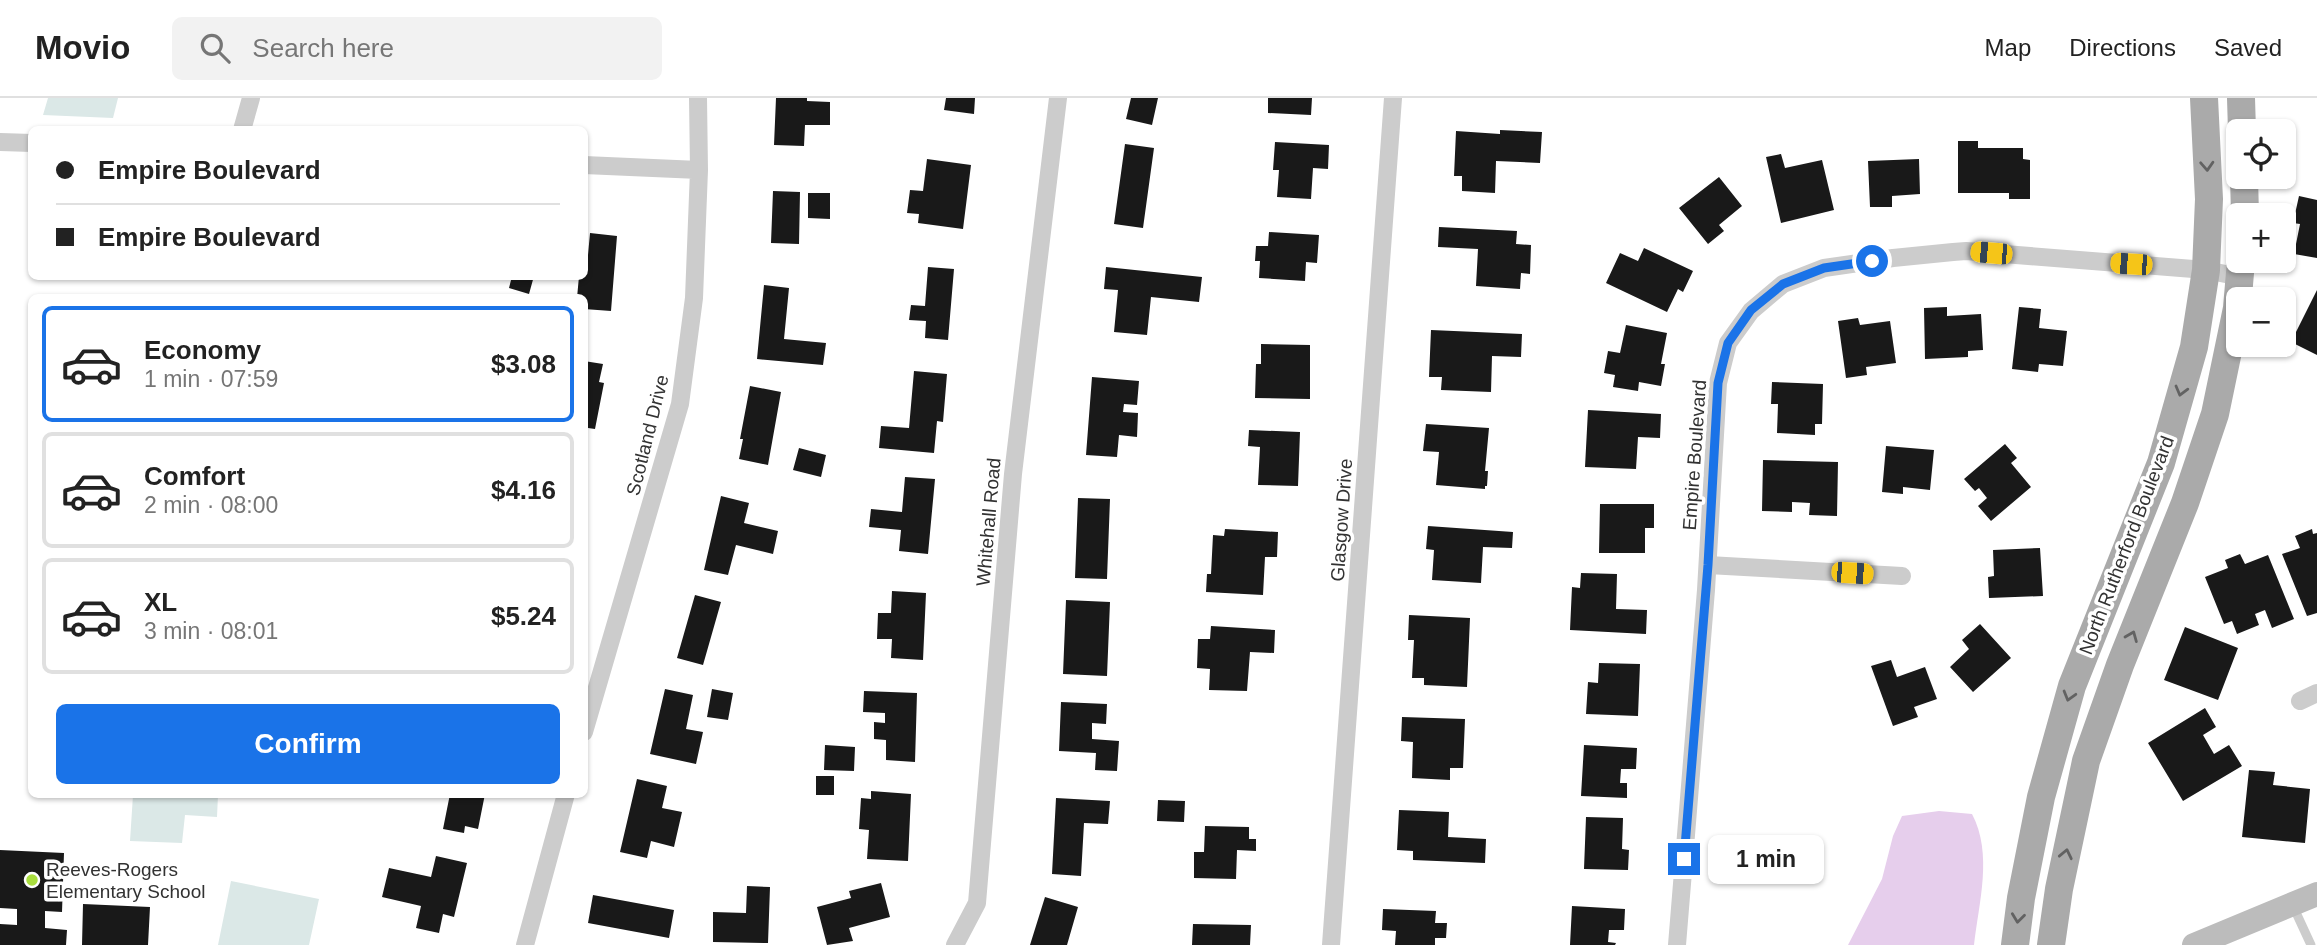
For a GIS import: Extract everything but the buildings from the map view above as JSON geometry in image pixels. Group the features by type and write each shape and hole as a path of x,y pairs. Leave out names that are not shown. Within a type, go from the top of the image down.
{"main road":[{"name":"North Rutherford Boulevard","path":"2015,945 2021,898 2041,796 2072,686 2161,463 2193,347 2206,270 2209,199 2204,98"},
{"path":"2241,98 2242,119"},
{"name":"North Rutherford Boulevard","path":"2051,945 2059,889 2086,761 2120,665 2185,503 2215,414 2237,308 2241,273"},
{"path":"2055,913 2073,945"}],"street":[{"path":"243,126 251,98"},
{"name":"Scotland Drive","path":"588,718 680,404 694,299 699,170 698,98"},
{"name":"Whitehall Road","path":"955,945 977,904 1013,474 1058,98"},
{"name":"Glasgow Drive","path":"1331,945 1393,98"},
{"path":"0,142 28,143"},
{"path":"588,165 699,170"},
{"name":"Empire Boulevard","path":"1677,945 1708,565 1718,383 1728,343 1751,310 1783,284 1824,268 1966,251 2226,269"},
{"path":"1708,565 1902,576"},
{"path":"2300,701 2317,693"},
{"path":"525,945 565,798"},
{"path":"2208,942 2317,894"}],"lane":[{"path":"2292,905 2311,945"}],"shaded area":[{"path":"48,98 118,98 113,118 43,115"},
{"path":"133,798 218,798 217,817 185,815 182,843 130,841"},
{"path":"1939,811 1972,814 1978,829 1982,845 1983,878 1974,945 1848,945 1882,879 1893,836 1902,816"},
{"path":"231,881 319,899 309,945 218,945"}],"place":[{"name":"Reeves-Rogers Elementary School","path":"32,880"}],"route":[{"path":"1684,859 1708,565 1718,383 1728,343 1751,310 1783,284 1824,268 1872,261"}]}
